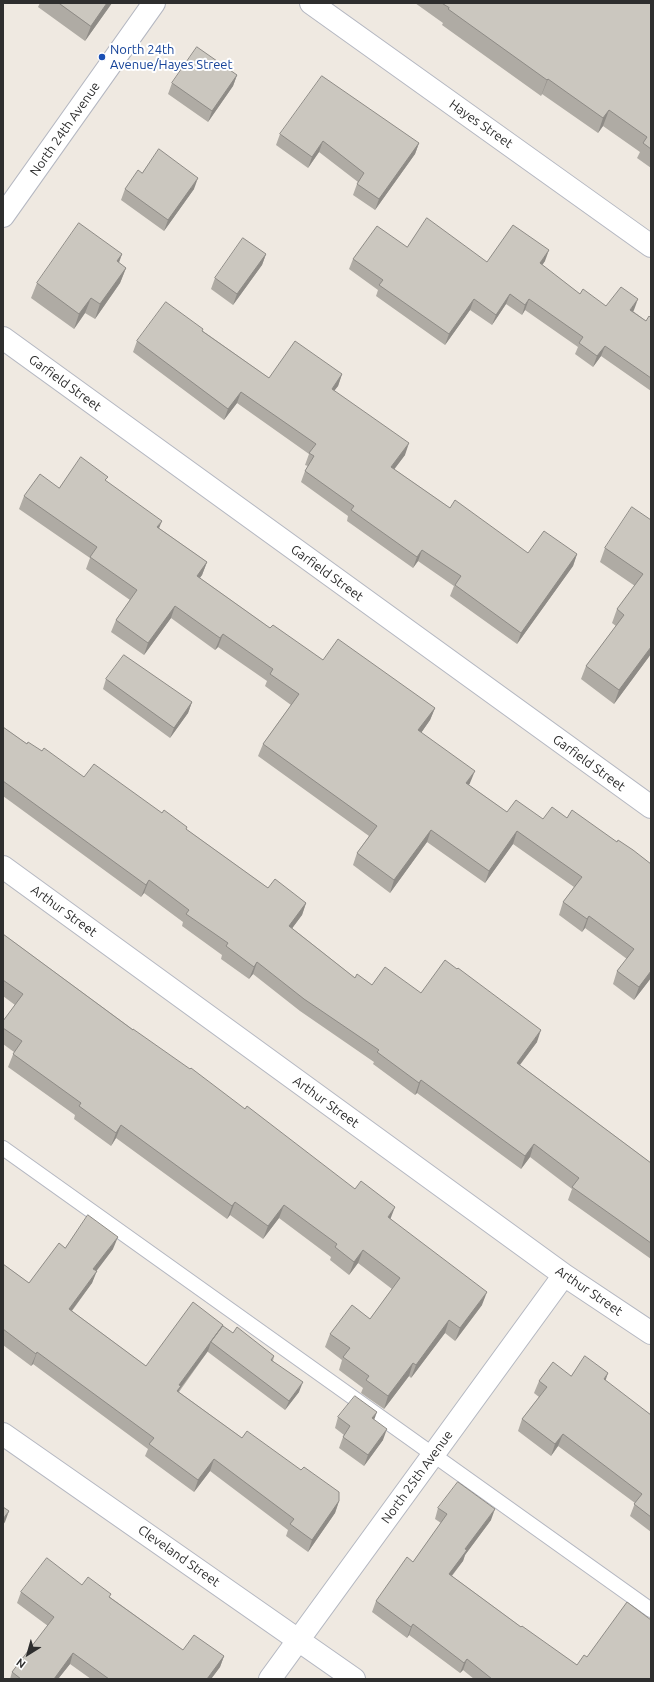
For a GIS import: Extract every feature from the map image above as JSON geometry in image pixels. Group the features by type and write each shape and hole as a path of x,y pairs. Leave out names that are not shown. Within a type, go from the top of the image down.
{"street":[{"name":"North 24th Avenue","path":"3,216 154,3"},
{"name":"Hayes Street","path":"310,3 651,246"},
{"name":"Garfield Street","path":"3,338 651,807"},
{"name":"Arthur Street","path":"3,868 564,1275 651,1333"},
{"name":"North 25th Avenue","path":"270,1679 564,1275"},
{"name":"Cleveland Street","path":"3,1434 299,1639 354,1679"}],"lane":[{"path":"3,1148 651,1610"}],"building":[{"path":"59,3 107,3 91,26"},
{"path":"442,3 651,3 651,149 643,143 647,137 609,110 603,118 548,79 547,80 448,9 449,8"},
{"path":"197,47 237,75 212,111 172,83"},
{"path":"322,76 419,143 379,199 357,184 364,173 323,141 312,157 280,134"},
{"path":"159,149 198,178 168,220 125,189 138,170 142,173"},
{"path":"427,218 487,262 513,225 549,250 540,263 580,294 583,289 606,306 621,287 638,299 630,310 646,321 649,316 651,318 651,378 605,346 597,356 579,343 583,337 529,299 525,305 510,294 496,315 474,299 449,334 379,285 383,280 353,259 377,226 407,247"},
{"path":"79,223 122,254 117,261 126,268 100,304 91,298 79,314 37,283"},
{"path":"243,238 266,254 237,294 215,278"},
{"path":"166,302 203,329 202,331 269,378 295,341 342,374 332,389 409,443 391,467 450,508 455,500 528,553 544,531 577,554 521,633 455,585 461,576 422,550 417,557 351,510 354,506 305,471 314,456 309,453 316,444 241,392 228,409 137,341"},
{"path":"81,457 108,477 105,480 162,521 157,527 207,562 197,576 270,628 273,625 323,660 338,639 435,708 418,730 475,771 466,783 507,812 516,800 543,819 552,807 567,818 572,810 617,842 618,840 633,850 651,864 651,971 639,987 617,971 634,949 589,916 587,919 563,902 582,877 517,831 489,871 431,830 394,880 357,853 377,826 263,744 299,694 270,674 273,669 223,634 220,638 175,606 148,643 116,620 137,590 90,557 97,547 24,496 40,474 59,488"},
{"path":"632,507 651,520 651,647 619,690 586,666 624,615 617,609 643,574 605,548"},
{"path":"124,655 192,702 174,728 106,679"},
{"path":"3,727 27,744 28,742 42,751 44,748 84,777 94,764 162,813 164,810 187,827 186,829 268,888 275,879 306,903 289,926 355,978 357,974 372,985 385,967 421,993 445,960 541,1030 517,1063 651,1163 651,1243 572,1187 579,1178 534,1144 525,1156 421,1080 419,1083 377,1052 379,1050 304,999 257,962 254,967 226,946 228,943 186,914 189,910 149,880 146,885 3,781"},
{"path":"3,934 133,1030 190,1069 191,1068 245,1109 247,1106 355,1189 361,1181 395,1207 388,1217 487,1292 460,1328 449,1320 416,1365 413,1363 388,1396 366,1380 369,1376 343,1357 350,1348 330,1334 352,1305 370,1319 400,1278 363,1250 354,1262 335,1247 337,1244 284,1205 268,1226 235,1202 232,1206 121,1125 116,1133 79,1106 81,1103 13,1054 22,1041 3,1028 3,1021 23,994 3,980"},
{"path":"88,1215 118,1237 93,1269 97,1271 69,1309 146,1366 193,1302 223,1325 179,1385 181,1386 177,1391 242,1438 247,1431 301,1470 304,1467 339,1492 339,1501 312,1540 290,1524 294,1519 214,1459 198,1480 149,1444 154,1438 37,1352 36,1354 3,1329 3,1264 29,1283 59,1243 65,1248"},
{"path":"223,1326 233,1333 237,1327 274,1356 271,1360 303,1382 289,1401 211,1342"},
{"path":"585,1356 608,1373 604,1379 651,1415 651,1517 634,1504 642,1494 563,1434 555,1444 522,1419 547,1387 539,1381 553,1362 571,1376"},
{"path":"355,1396 377,1412 372,1418 387,1429 368,1455 343,1437 350,1426 338,1417"},
{"path":"458,1482 495,1509 465,1549 467,1550 449,1574 521,1627 522,1626 577,1665 584,1655 587,1657 627,1602 651,1620 651,1679 492,1679 467,1659 464,1663 413,1624 411,1627 376,1601 407,1557 413,1562 447,1514 438,1508"},
{"path":"3,1507 9,1511 3,1519"},
{"path":"47,1558 82,1585 88,1577 111,1594 109,1597 183,1650 194,1635 224,1656 207,1679 109,1679 73,1653 54,1679 21,1679 12,1672 54,1617 21,1592"}],"place":[{"name":"North 24th Avenue/Hayes Street","path":"102,57"}]}
